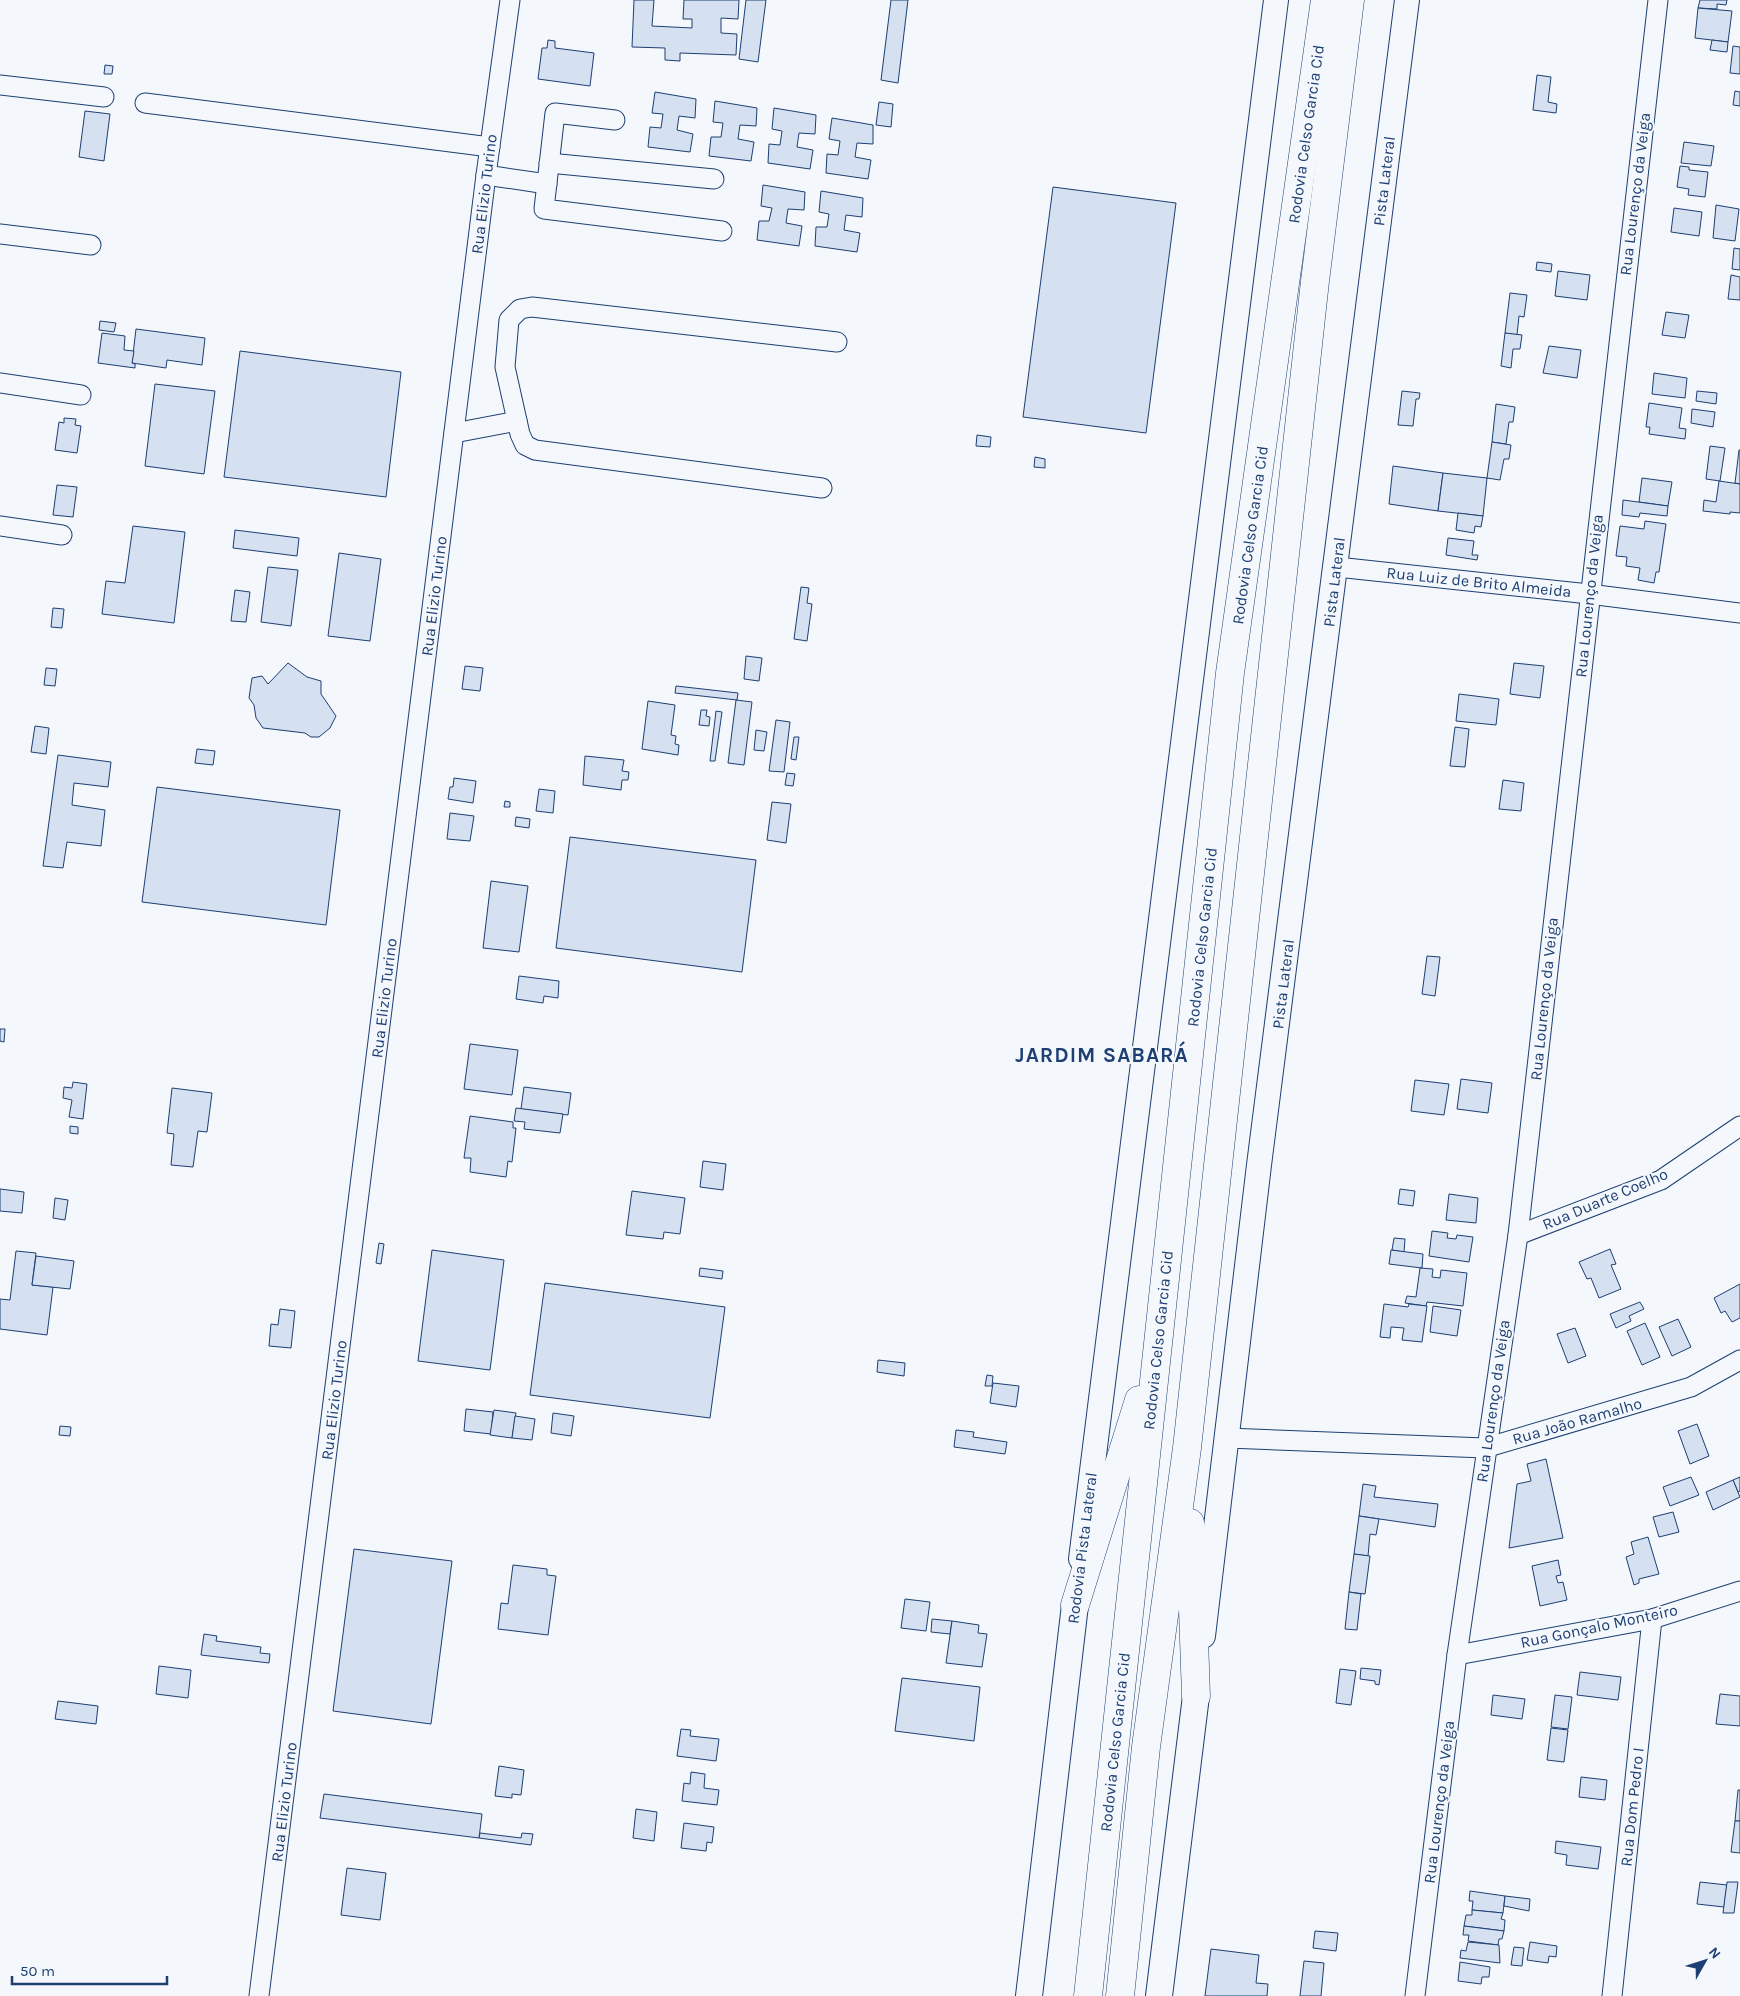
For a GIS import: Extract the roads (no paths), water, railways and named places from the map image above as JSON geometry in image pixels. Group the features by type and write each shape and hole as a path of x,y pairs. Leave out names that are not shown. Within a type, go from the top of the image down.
{"highway":[{"name":"Rodovia Celso Garcia Cid","path":"1088,1996 1230,673 1325,0"},
{"name":"Rodovia Celso Garcia Cid","path":"1120,1996 1146,1747 1187,1448 1314,280 1350,0"},
{"path":"1075,1605 1158,1341"},
{"path":"1187,1448 1196,1696"}],"main road":[{"name":"Rodovia Pista Lateral","path":"1029,1996 1075,1605"},
{"path":"1159,1996 1196,1696"}],"street":[{"name":"Rua Elizio Turino","path":"259,1996 486,175 510,0"},
{"name":"Rodovia Pista Lateral","path":"1075,1605 1276,0"},
{"name":"Pista Lateral","path":"1227,1438 1259,1165 1407,0"},
{"name":"Rua Lourenço da Veiga","path":"1415,1996 1457,1655 1518,1235 1589,594 1658,0"},
{"path":"0,85 104,98"},
{"path":"145,103 490,147"},
{"path":"615,120 555,113 544,209 722,231"},
{"path":"549,163 714,180"},
{"path":"486,175 547,184"},
{"path":"0,234 91,245"},
{"path":"822,488 535,450 525,444 517,421 505,367 509,320 520,309 532,307 837,342"},
{"path":"0,383 81,395"},
{"path":"454,433 517,421"},
{"path":"0,526 62,535"},
{"name":"Rua Luiz de Brito Almeida","path":"1336,566 1740,613"},
{"name":"Rua Duarte Coelho","path":"1518,1235 1661,1180 1740,1126"},
{"name":"Rua João Ramalho","path":"1227,1438 1486,1448 1691,1387 1740,1360"},
{"path":"1196,1696 1227,1438"},
{"name":"Rua Gonçalo Monteiro","path":"1457,1655 1652,1619 1740,1591"},
{"name":"Rua Dom Pedro I","path":"1612,1996 1652,1619"}],"district":[{"name":"JARDIM SABARÁ","path":"1102,1055"}]}
